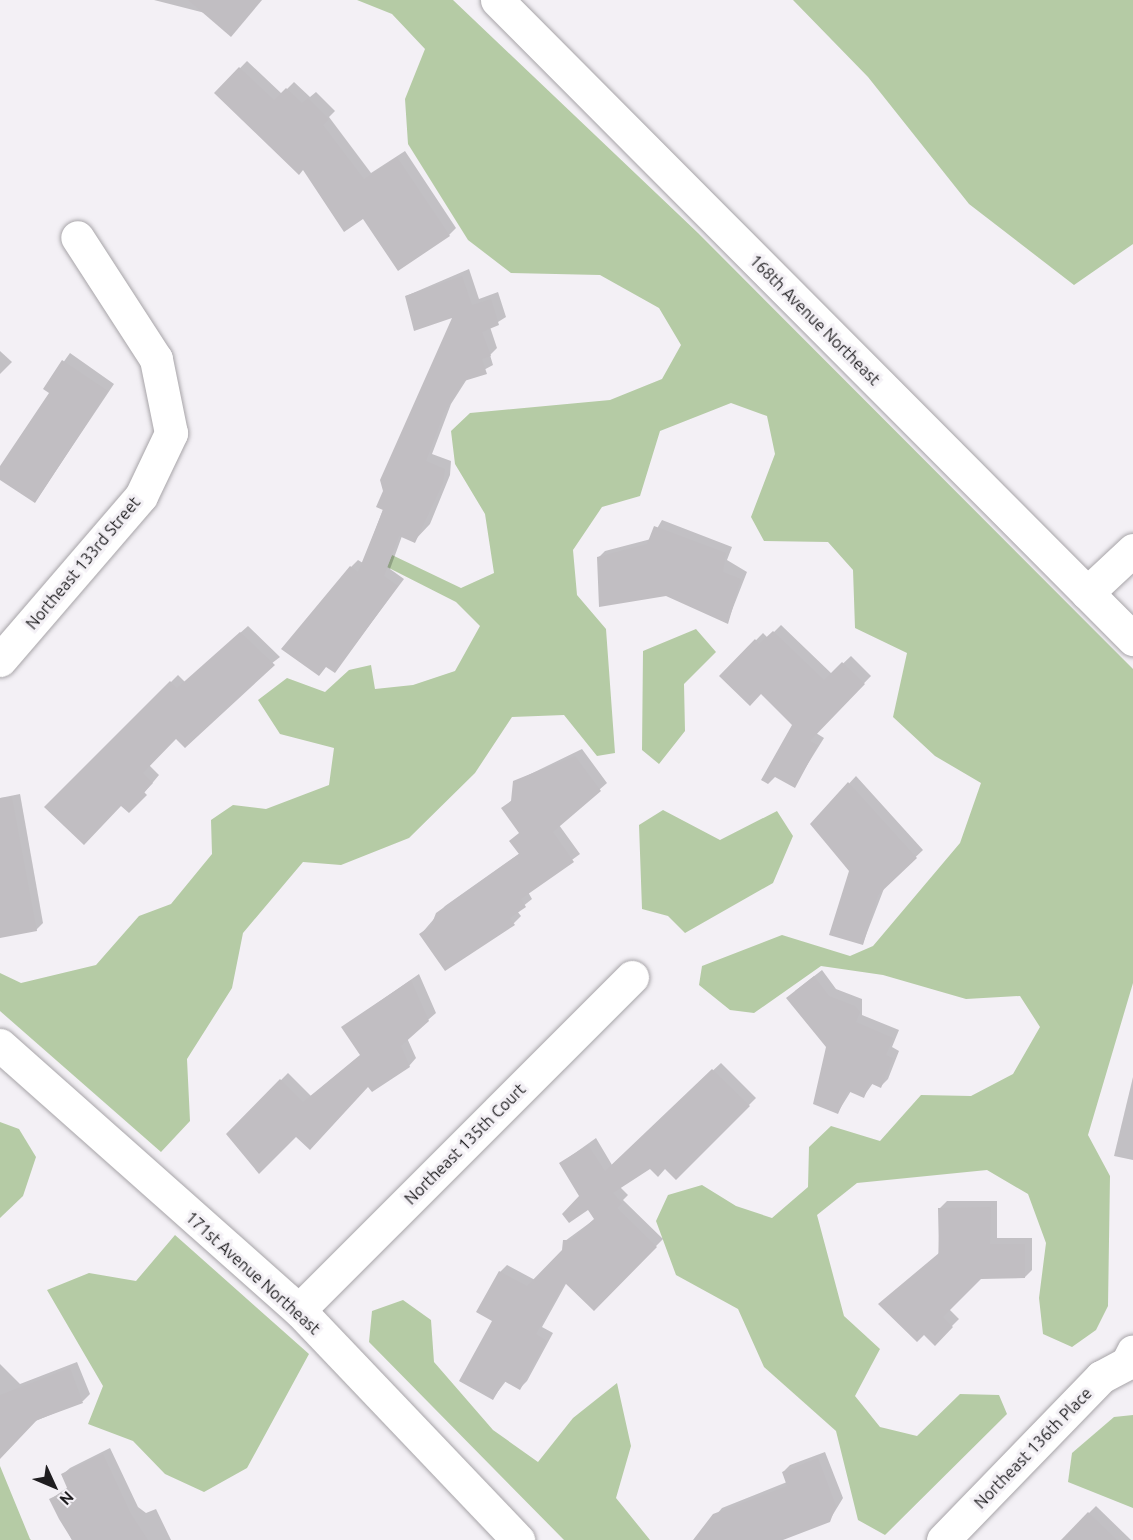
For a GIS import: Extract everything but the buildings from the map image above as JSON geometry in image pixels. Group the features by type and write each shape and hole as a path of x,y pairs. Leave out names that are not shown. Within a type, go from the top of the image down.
{"street":[{"name":"168th Avenue Northeast","path":"496,0 1133,639"},
{"name":"Northeast 133rd Street","path":"0,660 141,496 171,433 156,359 77,237"},
{"path":"1087,593 1133,550"},
{"name":"Northeast 135th Court","path":"299,1310 632,977"},
{"name":"171st Avenue Northeast","path":"0,1046 299,1310 518,1540"},
{"name":"Northeast 136th Place","path":"944,1540 1101,1377 1131,1361"}],"green space":[{"path":"357,0 453,0 698,233 1133,669 1133,983 1088,1135 1110,1176 1108,1306 1096,1330 1072,1347 1043,1334 1039,1298 1046,1243 1028,1194 987,1170 857,1183 817,1215 844,1316 880,1349 855,1396 880,1427 917,1436 960,1394 999,1395 1007,1414 885,1535 858,1520 836,1431 764,1367 738,1309 676,1275 656,1221 668,1195 702,1185 736,1206 772,1218 808,1187 809,1147 831,1126 880,1141 921,1095 971,1096 1013,1074 1040,1027 1020,996 966,999 883,975 821,966 754,1013 730,1010 699,985 702,966 782,935 850,956 873,946 960,843 981,783 935,756 893,717 907,653 855,628 853,570 828,542 764,541 751,517 775,454 767,416 731,403 660,431 640,496 602,507 573,550 577,595 606,629 615,753 597,756 564,715 512,717 475,773 409,838 341,865 303,862 243,933 232,988 187,1059 190,1121 161,1152 0,1011 0,973 21,983 96,965 139,916 171,904 212,854 211,820 233,805 266,809 329,785 334,748 280,734 258,700 287,678 325,692 349,670 371,665 375,689 413,685 455,671 480,626 456,602 387,567 392,555 461,588 494,573 485,514 455,464 451,431 470,413 610,400 662,379 681,345 659,308 600,275 511,273 468,240 408,144 405,99 425,49 392,14"},
{"path":"793,0 1133,0 1133,244 1074,285 969,204 868,77"},
{"path":"696,629 716,652 684,684 685,731 659,764 642,750 643,651"},
{"path":"663,810 720,840 777,811 793,836 773,883 685,933 668,916 642,909 639,825"},
{"path":"0,1122 19,1129 36,1157 23,1196 0,1218"},
{"path":"175,1235 309,1354 247,1468 204,1492 165,1474 133,1441 88,1424 103,1386 47,1290 89,1273 136,1281"},
{"path":"403,1300 431,1320 434,1362 493,1430 538,1462 573,1418 617,1383 631,1446 616,1498 650,1540 564,1540 369,1342 372,1311"},
{"path":"1133,1415 1133,1508 1068,1482 1072,1453 1114,1417"},
{"path":"0,1466 30,1539 31,1540 0,1540"}]}
